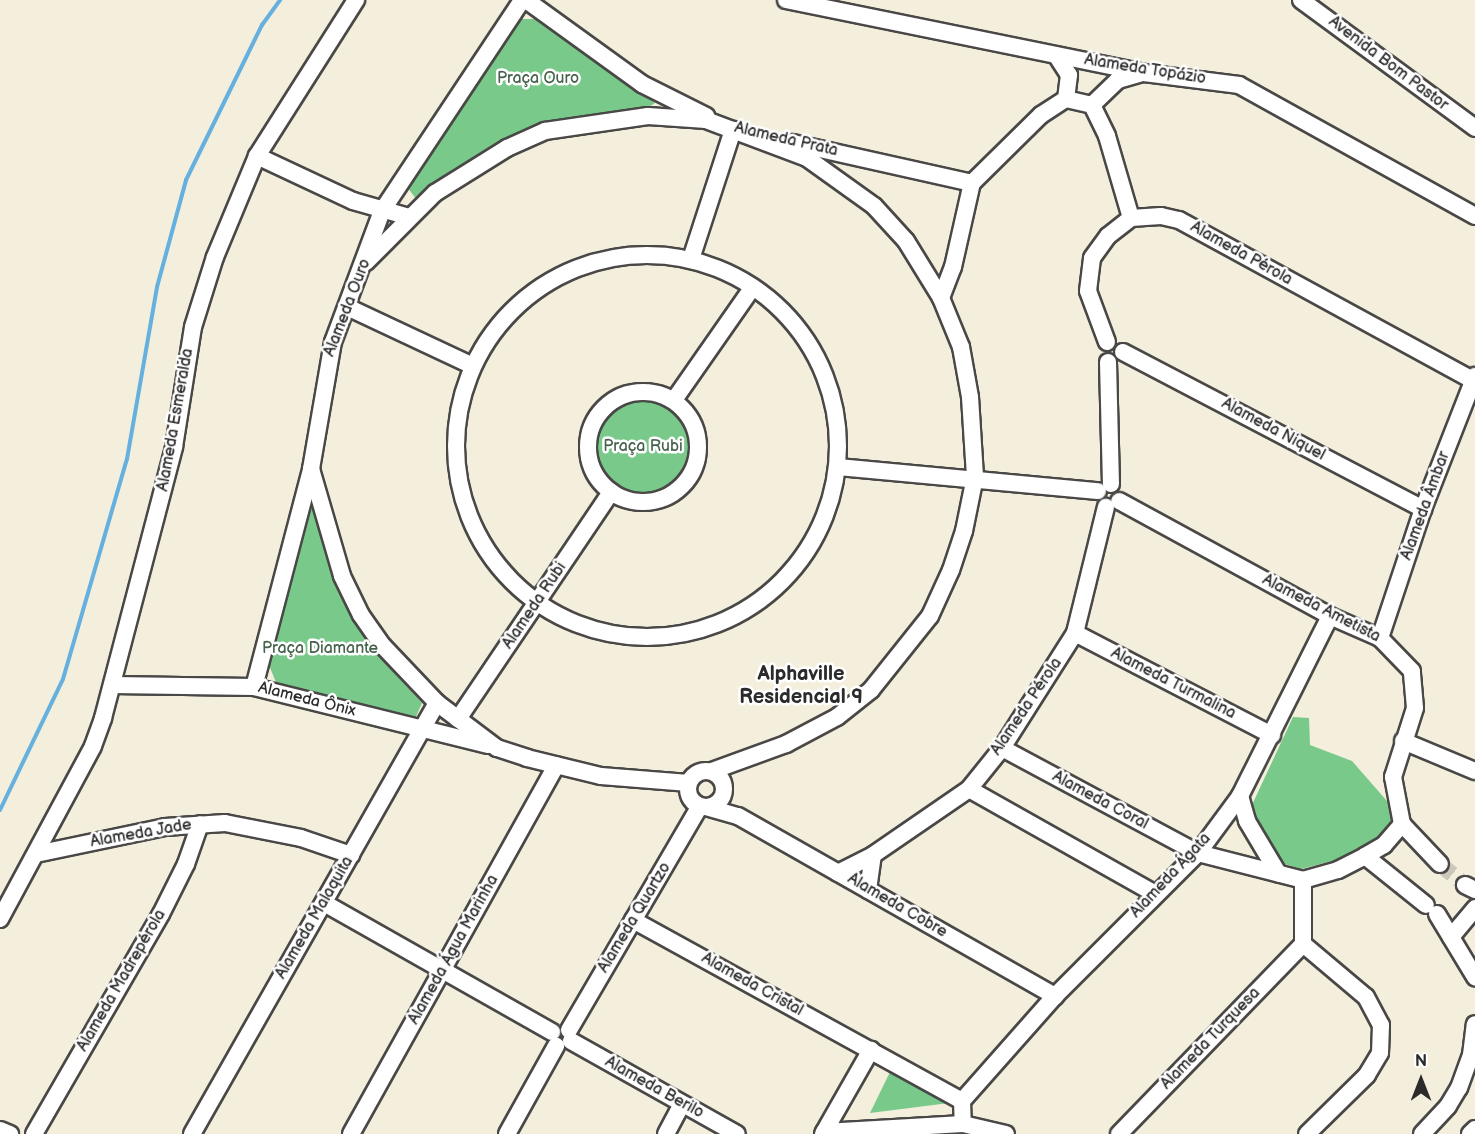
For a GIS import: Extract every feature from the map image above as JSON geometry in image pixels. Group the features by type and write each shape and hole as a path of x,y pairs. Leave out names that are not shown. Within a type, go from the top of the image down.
{"street":[{"name":"Alameda Esmeralda","path":"0,919 93,746 112,685 174,447 193,327 214,256 257,156 356,0"},
{"name":"Alameda Prata","path":"524,0 642,84 733,130 972,183"},
{"name":"Alameda Ouro","path":"254,687 311,469 325,371 382,211 524,0"},
{"name":"Alameda Topázio","path":"786,0 1083,60 1119,74 1144,73 1239,85 1475,216"},
{"name":"Avenida Bom Pastor","path":"1301,0 1475,128"},
{"path":"1056,55 1069,75"},
{"path":"941,298 953,267 972,183 1022,131 1066,99 1069,75 1083,60"},
{"path":"1092,105 1119,74"},
{"path":"1066,99 1092,105"},
{"path":"1092,105 1107,136 1131,218 1108,236 1092,258 1088,291 1107,342 1101,354 1108,362 1104,488"},
{"path":"366,261 435,193 471,168 545,131 648,116 706,120 807,158 874,206 906,241 941,298 961,347 975,433 975,477 951,570 930,616 899,659 871,690 837,717 751,758 708,781 688,794 703,806 717,804 708,781"},
{"path":"691,259 733,130"},
{"path":"831,176 842,154"},
{"path":"257,156 382,211 409,218"},
{"name":"Alameda Pérola","path":"1131,218 1161,216 1179,220 1474,378"},
{"path":"650,254 691,259 752,288 781,310 814,352 834,406 838,467 834,494 818,533 796,565 736,615 668,636 625,636 580,627 535,606 504,573 484,543 459,477 457,436 462,396 471,365 514,308 576,267 608,258 650,254"},
{"path":"674,400 752,288"},
{"path":"346,307 471,365"},
{"path":"1107,342 1118,343 1123,352 1118,361 1108,362"},
{"name":"Alameda Niquel","path":"1123,352 1423,509"},
{"name":"Alameda Âmbar","path":"1380,638 1423,509 1474,378"},
{"path":"644,391 674,400 696,427 698,458 693,473 671,495 656,501 625,499 611,492 590,464 587,447 598,414 626,394 644,391"},
{"path":"838,467 1118,488 1113,504"},
{"path":"311,469 342,576 361,615 383,646 437,703 497,748"},
{"name":"Alameda Rubi","path":"458,719 611,492"},
{"name":"Alameda Pérola","path":"838,873 873,855 969,789 1002,748 1075,633 1113,504"},
{"name":"Alameda Ametista","path":"1113,504 1330,616 1380,638 1412,671 1415,708 1393,777 1402,822"},
{"name":"Alameda Ágata","path":"962,1101 1055,996 1198,853 1240,796 1330,616"},
{"name":"Alameda Turmalina","path":"1075,633 1272,735"},
{"name":"Alameda Ônix","path":"112,685 254,687 601,776 708,781"},
{"name":"Alameda Malaquita","path":"192,1134 437,703"},
{"path":"1403,741 1475,771"},
{"name":"Alameda Coral","path":"1002,748 1198,853 1303,880"},
{"name":"Alameda Água Marinha","path":"351,1134 444,971 556,765"},
{"name":"Alameda Cobre","path":"708,781 738,816"},
{"path":"969,789 1155,894"},
{"path":"1240,796 1248,821 1278,873"},
{"name":"Alameda Cobre","path":"703,806 738,816 1055,996"},
{"name":"Alameda Quartzo","path":"507,1134 562,1037 703,806"},
{"path":"1307,1134 1367,1075 1380,1053 1381,1025 1366,997 1303,944 1303,880 1338,870 1384,845 1402,822 1440,864"},
{"name":"Alameda Jade","path":"36,854 165,827 200,824 251,825 351,855"},
{"name":"Alameda Madrepérola","path":"34,1134 160,914 186,864 200,824"},
{"path":"868,890 873,855"},
{"path":"1365,856 1431,910 1451,937 1475,977"},
{"name":"Alameda Berilo","path":"324,903 737,1134"},
{"path":"1451,937 1475,908"},
{"name":"Alameda Cristal","path":"633,920 962,1101"},
{"name":"Alameda Turquesa","path":"1119,1134 1303,944"},
{"path":"1422,1134 1449,1106 1473,1060 1475,1024"},
{"path":"824,1133 871,1050"},
{"path":"962,1101 963,1124"},
{"path":"666,1134 682,1104"},
{"path":"824,1133 963,1124 1006,1134"},
{"path":"0,1130 10,1134"},
{"path":"1470,1134 1475,1130"}],"green space":[{"name":"Praça Ouro","path":"520,19 540,19 655,103 643,111 527,132 479,154 416,199 408,188"},
{"name":"Praça Rubi","path":"643,394 663,398 681,409 692,427 696,447 692,467 681,485 663,496 643,500 623,496 605,485 594,467 590,447 594,427 605,409 623,398"},
{"name":"Praça Diamante","path":"312,491 353,616 385,663 422,703 415,719 277,685 269,665"},
{"path":"1293,717 1309,718 1310,745 1352,761 1387,801 1392,817 1391,832 1375,850 1301,869 1285,864 1263,838 1251,807"},
{"path":"891,1070 949,1103 870,1113"}],"waterway":[{"path":"0,810 63,679 127,459 157,287 186,180 262,25 280,0"}],"tunnel":[{"path":"1440,864 1465,885"}],"district":[{"name":"Alphaville Residencial 9","path":"801,686"}]}
